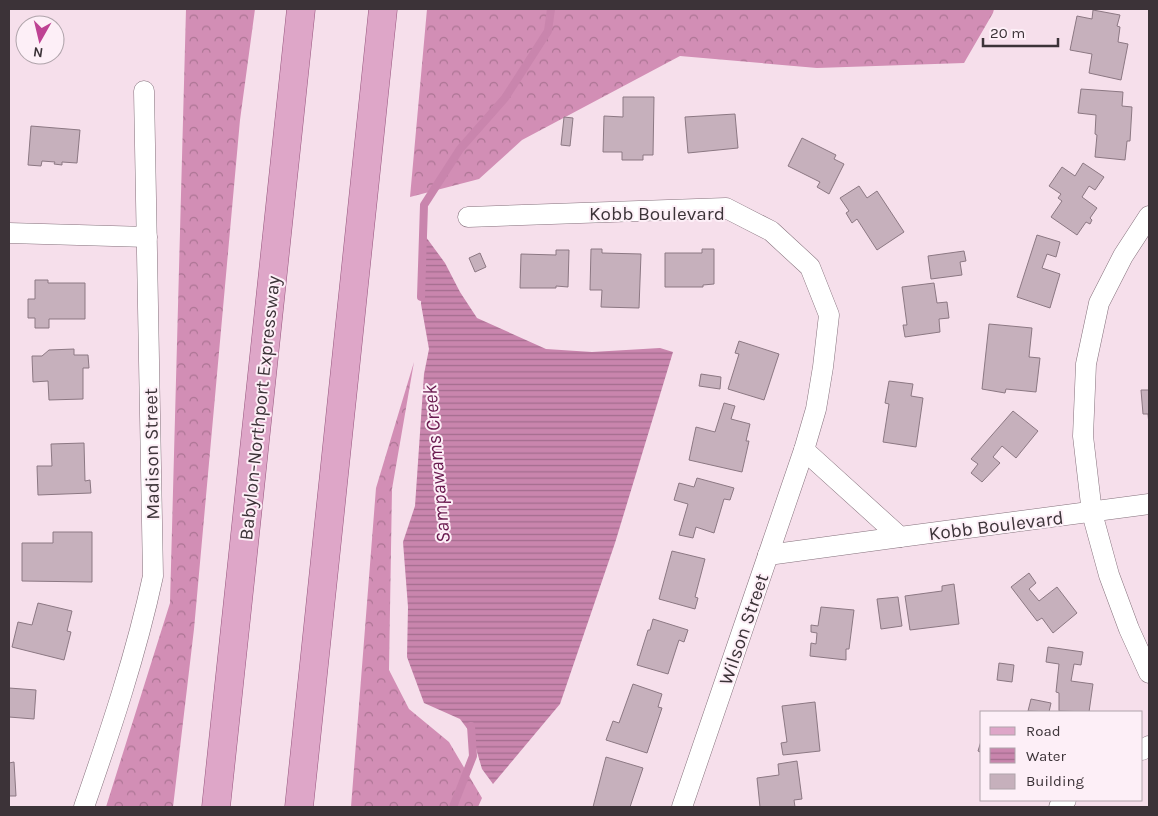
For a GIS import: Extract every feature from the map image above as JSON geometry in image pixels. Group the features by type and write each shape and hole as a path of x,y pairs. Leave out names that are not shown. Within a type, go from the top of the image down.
{"main road":[{"name":"Babylon-Northport Expressway","path":"216,807 301,9"},
{"path":"299,807 383,9"}],"street":[{"name":"Madison Street","path":"84,807 106,745 144,620 153,576 144,91"},
{"name":"Kobb Boulevard","path":"468,217 726,208 772,231 810,267 829,315 816,409 804,450"},
{"path":"1149,216 1123,256 1099,303 1086,364 1083,436 1092,513 1112,584 1129,629 1149,673"},
{"path":"9,233 147,237"},
{"path":"804,450 900,537"},
{"name":"Wilson Street","path":"682,807 804,450"},
{"name":"Kobb Boulevard","path":"768,555 1149,504"}],"green space":[{"path":"186,9 255,9 240,120 194,629 173,807 106,807 170,603"},
{"path":"427,9 994,9 964,63 817,68 680,56 522,140 479,179 410,197"},
{"path":"414,362 392,489 389,670 409,709 449,742 482,798 478,807 351,807 376,488"}],"water":[{"path":"423,233 445,263 460,292 477,318 546,349 592,352 660,348 673,352 615,543 560,704 493,784 482,769 472,735 460,719 424,703 407,657 408,607 403,542 415,506 424,374 429,349 421,304"}],"building":[{"path":"1093,10 1120,15 1117,26 1120,27 1118,42 1128,44 1121,80 1089,73 1092,54 1070,50 1077,16 1092,19"},
{"path":"1081,89 1123,92 1122,106 1132,107 1130,141 1127,141 1125,160 1095,157 1096,115 1078,113"},
{"path":"623,97 654,97 653,155 643,155 643,160 622,160 622,152 603,152 604,116 623,117"},
{"path":"735,114 738,148 688,153 685,117"},
{"path":"564,117 573,118 570,146 561,145"},
{"path":"31,126 80,130 77,163 62,162 62,165 54,164 55,162 42,161 41,166 28,165"},
{"path":"802,138 836,155 834,159 844,164 829,194 817,187 820,182 788,166"},
{"path":"1083,163 1104,177 1095,190 1089,186 1082,197 1097,208 1090,218 1092,220 1090,224 1086,222 1077,235 1051,217 1062,201 1058,198 1061,194 1049,186 1062,167 1075,176"},
{"path":"859,186 867,198 877,191 904,232 877,250 857,219 852,223 846,213 849,211 840,198"},
{"path":"1037,235 1060,242 1056,257 1047,254 1042,268 1060,274 1050,308 1017,297"},
{"path":"591,249 602,249 602,253 641,254 639,308 601,307 602,290 590,290"},
{"path":"702,249 714,249 714,284 703,285 703,287 665,287 665,253 702,253"},
{"path":"556,250 569,250 568,287 520,288 521,254 556,255"},
{"path":"964,251 966,261 960,262 962,275 931,279 928,256"},
{"path":"480,253 486,267 475,272 469,258"},
{"path":"35,280 48,280 48,283 85,283 85,319 49,319 49,328 35,328 35,318 28,318 28,299 35,299"},
{"path":"934,283 937,303 947,302 949,318 939,319 940,332 905,337 903,325 907,325 902,287"},
{"path":"989,324 1032,328 1029,357 1040,358 1036,392 1006,389 1005,393 982,389"},
{"path":"739,341 779,354 764,400 728,389 739,354 735,353"},
{"path":"74,349 74,355 88,355 89,368 83,368 83,399 49,400 48,381 33,382 32,356 42,356 49,350"},
{"path":"701,374 721,377 720,389 699,386"},
{"path":"889,381 913,384 911,396 923,398 916,447 883,442 889,404 885,403"},
{"path":"1141,390 1149,390 1149,425 1148,414 1143,414"},
{"path":"724,403 735,406 731,419 750,424 746,441 749,441 742,472 689,460 696,427 715,432"},
{"path":"1013,411 1038,431 1016,458 1002,446 993,457 1000,463 982,482 971,473 978,464 971,459"},
{"path":"84,443 85,481 90,480 91,493 38,495 37,466 52,466 51,444"},
{"path":"697,478 734,488 730,500 724,499 714,533 696,527 693,538 679,535 688,504 674,500 679,483 694,487"},
{"path":"53,532 92,532 92,582 22,581 22,543 53,543"},
{"path":"672,551 705,559 695,597 698,598 695,609 659,599"},
{"path":"1029,573 1036,583 1029,589 1039,601 1057,587 1077,613 1053,633 1042,618 1037,621 1011,587"},
{"path":"954,584 959,624 910,630 905,596 942,591 942,586"},
{"path":"898,597 902,626 881,629 877,599"},
{"path":"38,603 72,611 67,631 71,632 64,660 12,647 18,622 32,625"},
{"path":"821,607 854,610 849,649 846,649 846,660 810,656 811,643 816,644 817,633 811,632 811,625 818,626"},
{"path":"653,619 688,630 684,642 679,640 668,674 637,665"},
{"path":"1048,647 1083,652 1081,665 1074,664 1071,681 1093,684 1089,711 1059,711 1059,693 1056,692 1059,664 1046,662"},
{"path":"999,663 1014,665 1012,682 997,680"},
{"path":"633,684 662,694 658,707 662,708 647,753 606,740 613,721 619,723"},
{"path":"9,688 36,690 34,719 9,717"},
{"path":"1031,699 1051,703 1049,711 1028,711"},
{"path":"815,702 820,751 783,755 781,743 787,742 782,706"},
{"path":"606,757 643,768 630,807 593,807"},
{"path":"797,761 802,799 794,800 795,807 760,807 757,778 779,775 778,764"},
{"path":"14,762 16,796 9,796 9,763"}],"waterway":[{"name":"Sampawams Creek","path":"421,297 424,205 460,149 505,98 548,31 551,9"},
{"name":"Sampawams Creek","path":"453,807 473,756 471,726"}]}
